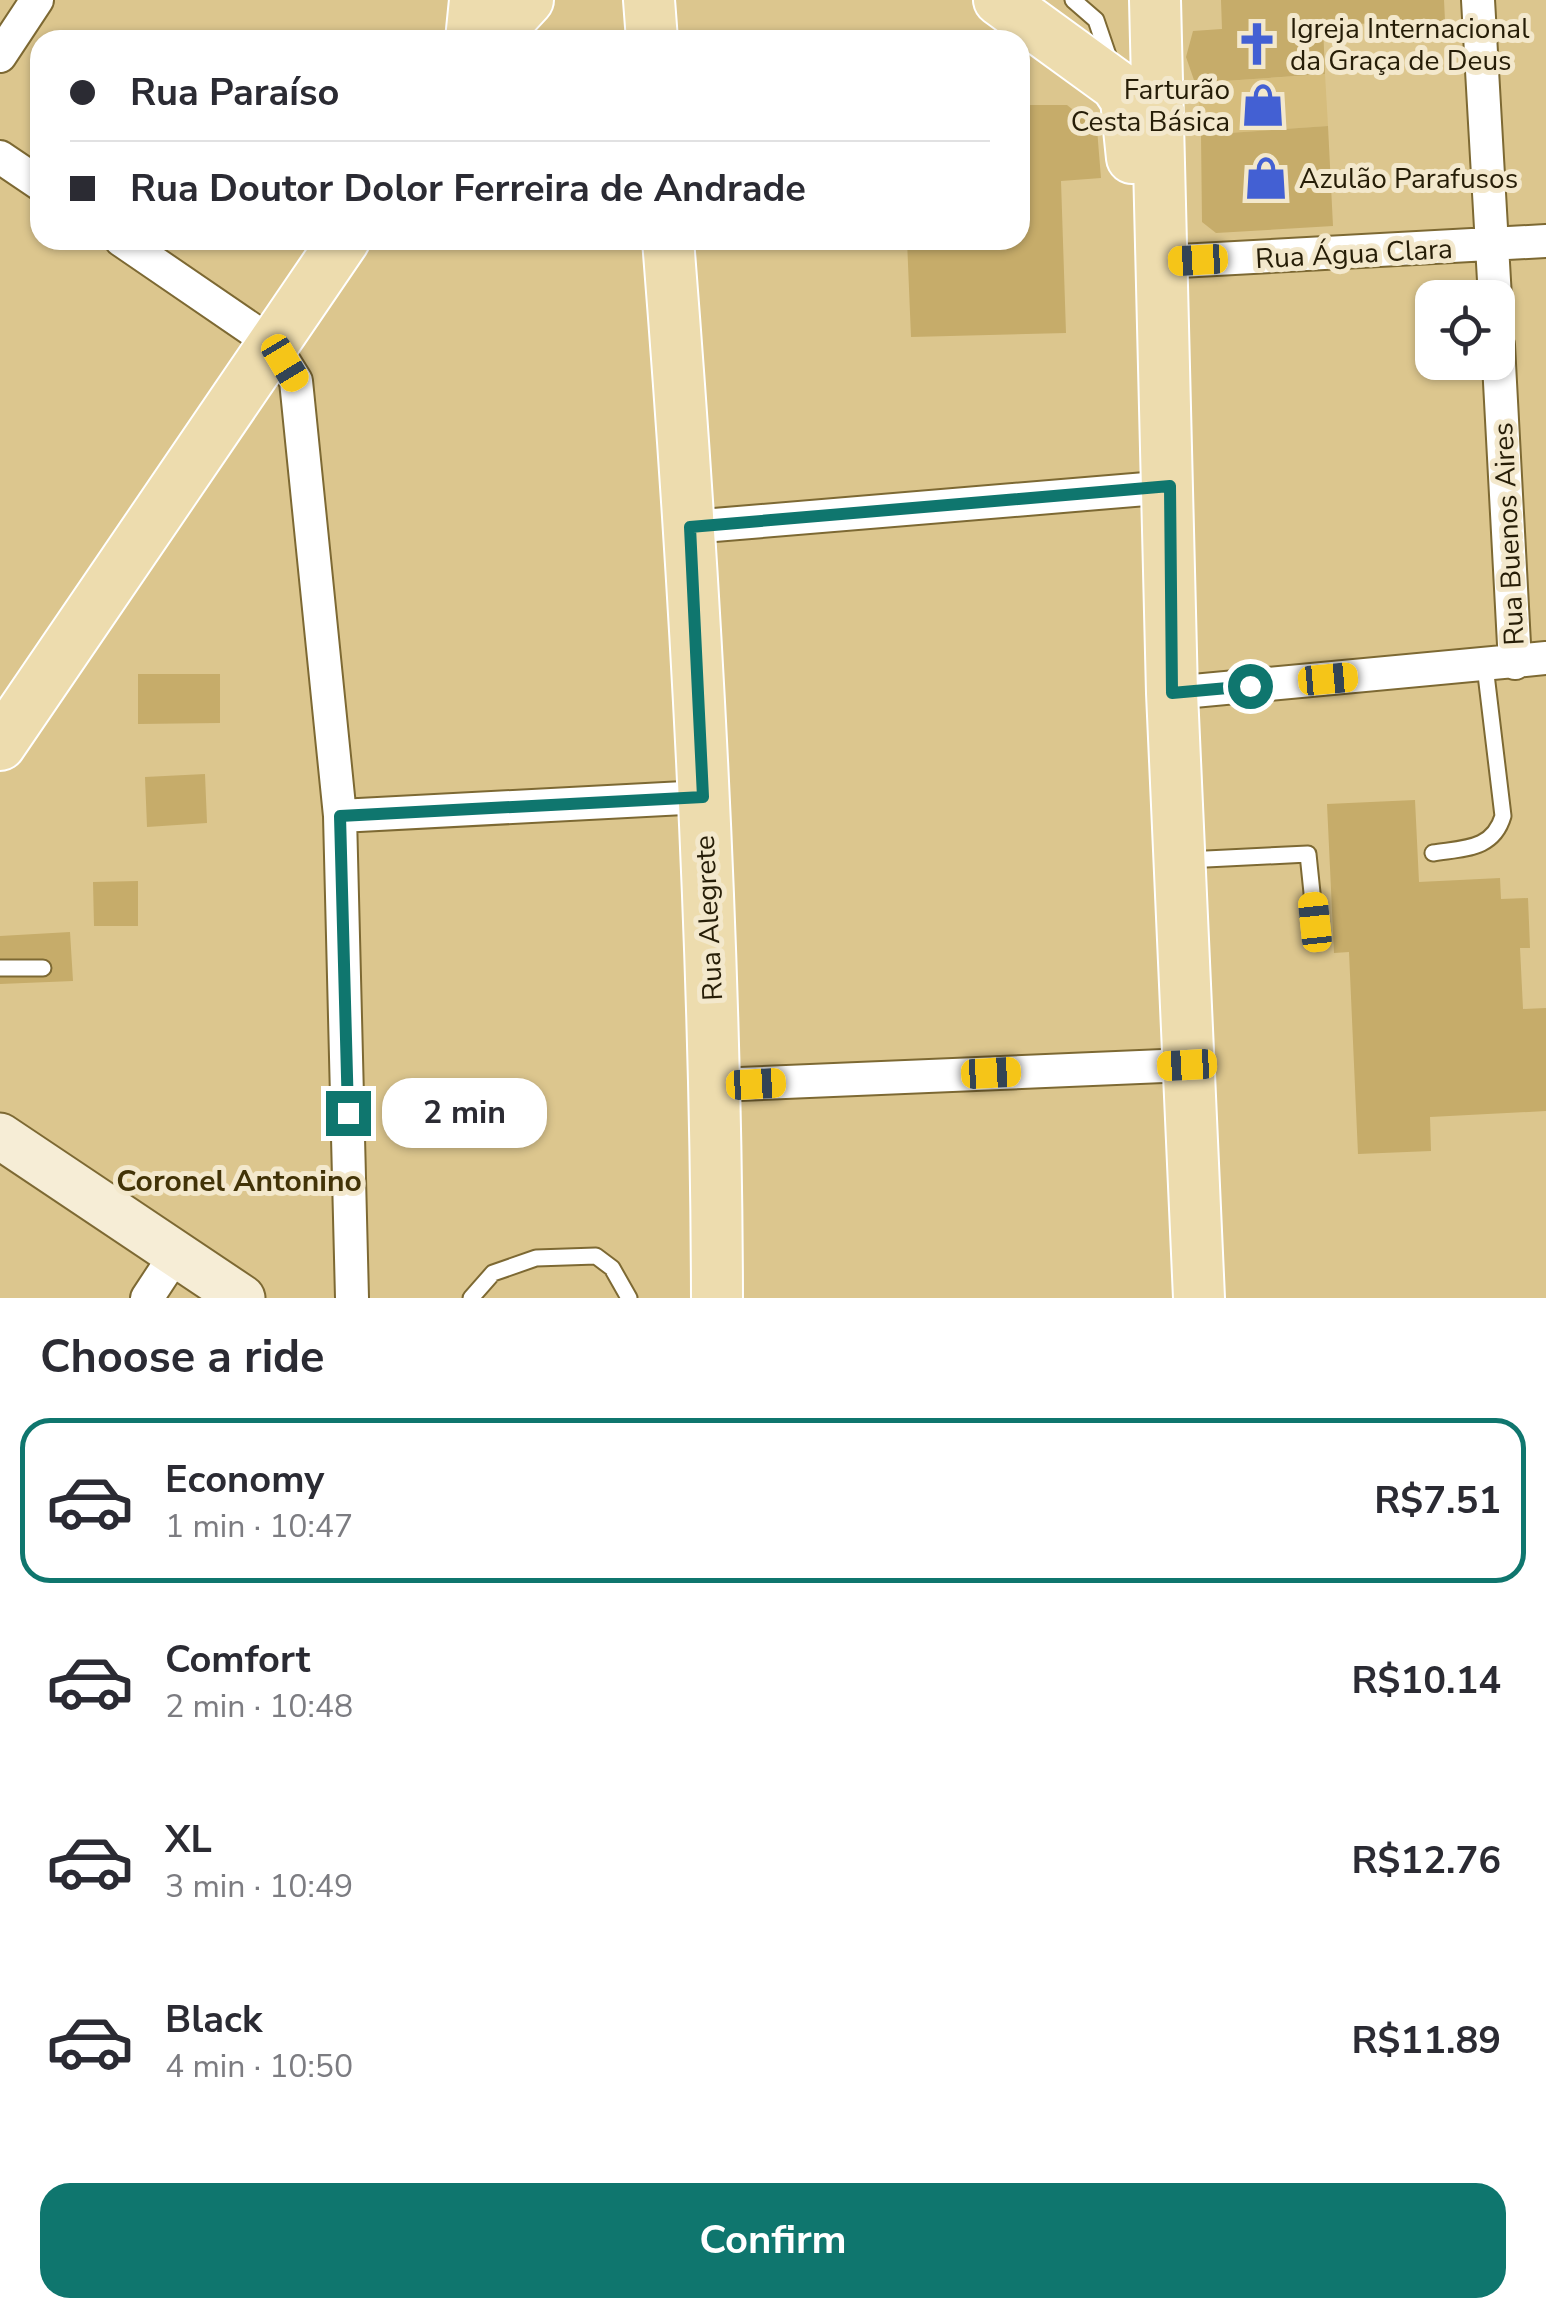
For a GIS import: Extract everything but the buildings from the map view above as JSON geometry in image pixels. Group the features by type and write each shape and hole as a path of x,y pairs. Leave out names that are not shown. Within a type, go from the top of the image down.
{"main road":[{"path":"472,30 476,0"},
{"path":"500,30 528,0"},
{"path":"649,0 651,30"},
{"path":"999,0 1116,85 1126,100 1134,183 1161,244"},
{"path":"1155,0 1170,486 1172,693 1198,1298"},
{"path":"0,745 337,250"},
{"name":"Rua Alegrete","path":"669,250 690,527 703,797 716,1085 717,1298"}],"street":[{"path":"0,56 37,0"},
{"path":"1478,0 1494,280"},
{"path":"0,157 30,177"},
{"name":"Rua Água Clara","path":"1161,244 1492,246 1546,241"},
{"path":"136,250 274,344 296,381 340,816 352,1298"},
{"name":"Rua Buenos Aires","path":"1500,380 1515,662"},
{"path":"690,527 1170,486"},
{"path":"1172,693 1515,662"},
{"path":"340,816 703,797"},
{"path":"716,1085 1187,1065"},
{"path":"0,1136 242,1298"},
{"path":"147,1298 176,1254"}],"lane":[{"path":"1073,0 1096,20 1104,35 1116,85"},
{"path":"1433,853 1484,844 1499,829 1515,662"},
{"path":"1179,861 1308,854 1315,922"},
{"path":"0,968 43,968"},
{"path":"472,1298 493,1273 536,1258 596,1256 612,1268 629,1298"}],"shaded area":[{"name":"Farturão Cesta Básica","path":"1325,74 1328,126 1201,135 1198,83"}],"place":[{"name":"Igreja Internacional da Graça de Deus","path":"1257,44"},
{"name":"Farturão Cesta Básica","path":"1263,105"},
{"name":"Azulão Parafusos","path":"1266,178"}],"district":[{"name":"Coronel Antonino","path":"239,1181"}],"route":[{"path":"348,1113 340,816 703,797 690,527 1170,486 1172,693 1250,686"}]}
